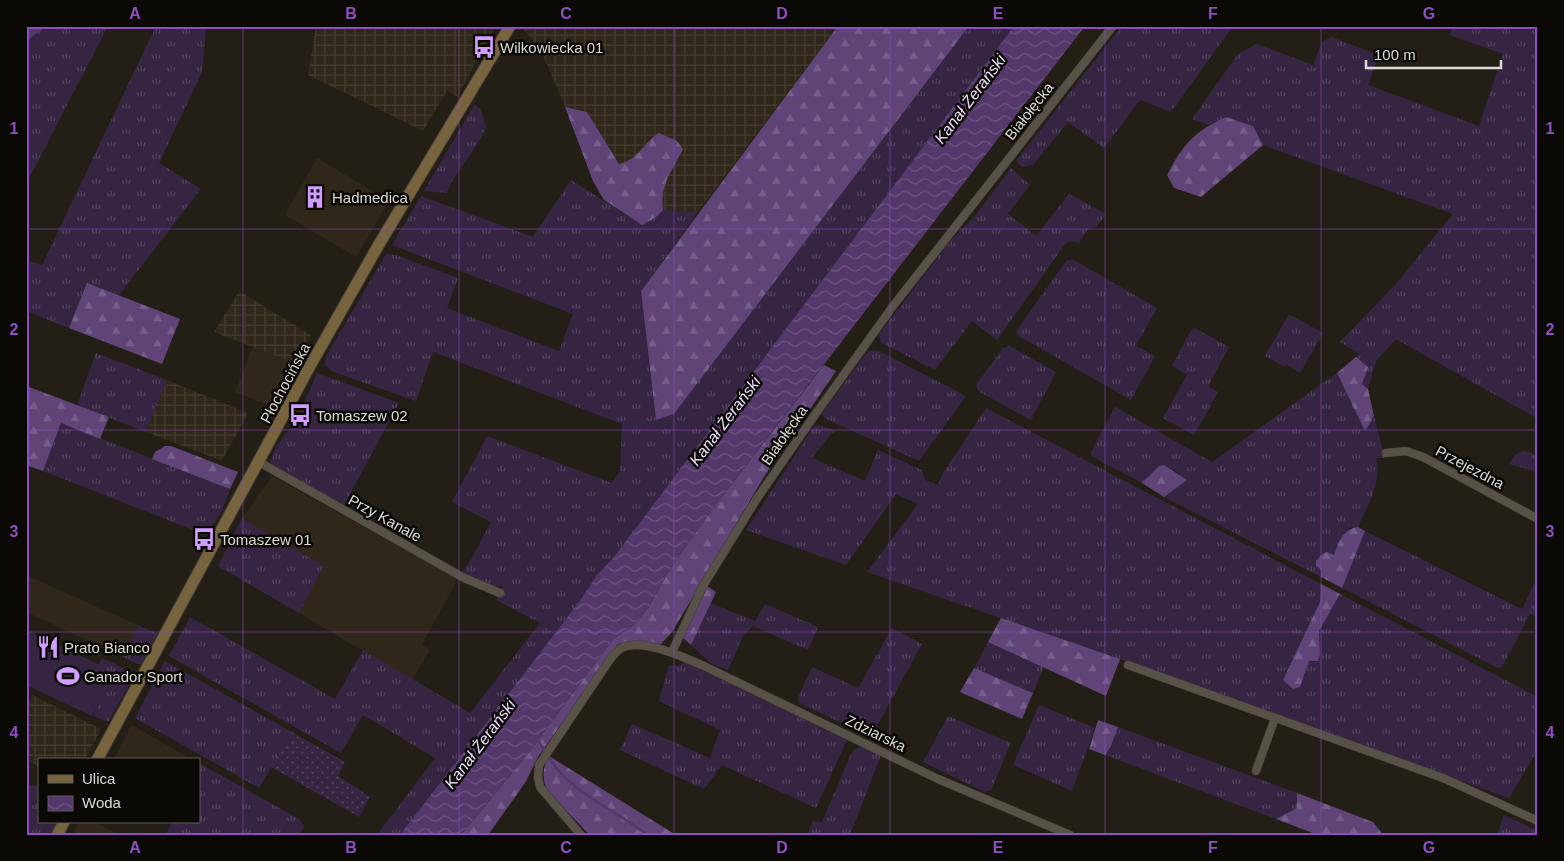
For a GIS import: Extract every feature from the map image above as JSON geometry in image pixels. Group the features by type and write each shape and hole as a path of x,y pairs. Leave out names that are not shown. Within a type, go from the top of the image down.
{"main road":[{"name":"Płochocińska","path":"98,758 310,366 378,246 510,26"}],"street":[{"name":"Białołęcka","path":"672,652 703,586 766,484 893,306 1113,26"},
{"name":"Przejezdna","path":"1386,453 1406,451 1423,457 1538,519"},
{"name":"Przy Kanale","path":"259,462 464,578 500,593"},
{"path":"582,835 540,787 538,771 543,756 598,675 618,651 624,647 640,646 672,652"},
{"name":"Zdziarska","path":"672,652 938,779 1070,835"},
{"path":"1128,664 1443,778 1538,821"},
{"path":"1256,771 1275,718"}],"shaded area":[{"path":"316,26 497,26 480,50 472,70 457,97 447,91 423,131 308,75"},
{"path":"525,26 838,26 698,212 663,210 661,196 664,182 683,149 650,138 633,160 619,164 587,112 565,107 542,53 523,28"},
{"path":"317,158 389,201 356,257 286,216 286,212"},
{"path":"239,291 311,335 297,364 214,332"},
{"path":"253,346 297,364 273,407 235,392"},
{"path":"167,380 248,413 222,461 146,432"},
{"path":"272,476 456,578 454,587 422,644 430,650 412,680 299,613 324,566 242,518"},
{"path":"26,575 138,625 123,657 26,612"},
{"path":"32,695 101,729 86,758 38,758 38,766 26,760 26,707"},
{"path":"132,725 187,757 187,758 114,758"},
{"path":"78,824 100,824 119,835 79,835 74,832"}],"green space":[{"path":"43,26 108,26 26,184 26,39"},
{"path":"156,26 206,26 202,72 159,163 201,189 119,295 87,283 69,328 26,311 26,260 42,265"},
{"path":"838,26 969,26 674,414 656,420 641,291"},
{"path":"969,26 1014,26 614,557 597,575 579,602 400,835 377,835 435,758 363,715 341,753 169,656 190,617 335,699 363,650 470,713 540,623 496,600 503,586 492,587 462,572 469,563 491,522 452,502 487,436 612,483 620,471 622,424 433,352 416,401 331,371 325,365 326,356 386,254 396,255 458,278 447,308 559,351 573,314 392,245 421,196 533,237 571,180 632,219 656,217 663,210 698,212 641,291 656,420 674,414"},
{"path":"1122,26 1233,26 1171,112 1140,100 1104,148 1068,122 1033,165 1022,167 1016,161"},
{"path":"1453,26 1538,26 1538,419 1396,339 1376,361 1368,389 1362,384 1367,367 1356,357 1360,354 1340,342 1395,285 1453,214 1263,145 1253,126 1226,117 1208,125 1192,119 1238,54 1257,44 1313,65 1322,42 1331,37 1379,55 1368,85 1479,126 1503,54 1450,35"},
{"path":"474,105 480,108 486,126 477,144 447,193 424,191"},
{"path":"565,107 587,112 619,164 632,158 659,133 677,141 683,149 665,185 663,210 656,217 642,225 604,200 593,181"},
{"path":"1226,117 1253,126 1263,145 1201,197 1174,188 1167,175 1179,155 1198,133"},
{"path":"1011,168 1030,185 1008,214 1036,236 1069,194 1106,214 1096,227 1088,229 1079,243 1070,241 1065,244 997,340 972,321 935,370 881,343 879,334 951,240 974,217"},
{"path":"1072,259 1157,308 1136,346 1155,356 1131,400 1017,335 1016,331 1066,261"},
{"path":"87,283 180,319 162,364 69,328"},
{"path":"1289,314 1323,333 1300,373 1287,365 1283,366 1265,356"},
{"path":"1193,327 1229,347 1208,386 1218,392 1194,435 1163,418 1187,375 1172,366"},
{"path":"1009,346 1056,372 1031,420 978,391 976,385 1003,348"},
{"path":"872,350 879,351 966,396 919,461 824,418 822,414 866,353"},
{"path":"96,353 167,380 146,432 77,405"},
{"path":"1356,357 1368,367 1362,384 1368,389 1374,416 1365,431 1337,373"},
{"path":"824,365 836,371 764,477 672,632 661,644 634,641 618,644 538,757 525,783 488,835 461,835 526,756 613,639 634,625 648,608 670,569 714,507"},
{"path":"317,373 399,403 343,507 270,463 276,447 302,413 300,412"},
{"path":"1337,373 1365,431 1374,416 1385,458 1376,458 1376,485 1358,527 1349,528 1344,533 1334,555 1321,570 1321,577 1164,497 1186,480 1174,470 1159,466 1142,483 1091,456 1091,452 1115,407 1212,462"},
{"path":"26,386 109,417 100,439 61,423 43,471 26,465"},
{"path":"986,408 1321,584 1320,602 1283,680 1293,689 1305,675 1306,666 1320,647 1319,631 1340,594 1538,697 1538,749 1509,798 1120,659 867,572 918,504 896,494 846,565 746,530 814,426 819,425 837,431 831,434 812,458 865,481 878,450 922,470 925,480 938,485 943,473"},
{"path":"61,423 230,489 221,513 206,535 43,471"},
{"path":"165,446 171,446 238,472 230,489 152,459 155,452"},
{"path":"1524,451 1532,453 1538,459 1538,472 1509,464 1516,454"},
{"path":"1164,465 1187,480 1164,497 1142,483 1159,466"},
{"path":"242,518 324,566 299,613 218,566"},
{"path":"1358,527 1365,531 1342,588 1321,577 1321,570 1316,566 1316,561 1322,554 1327,552 1334,555 1345,533"},
{"path":"1365,531 1522,609 1538,576 1538,618 1530,614 1502,667 1498,668 1342,588"},
{"path":"1321,584 1340,594 1319,631 1320,655 1318,661 1309,661 1300,687 1293,689 1283,680 1320,602"},
{"path":"707,586 716,592 691,645 682,637"},
{"path":"710,603 755,621 765,604 818,627 808,650 753,626 743,636 728,670 712,664 691,645"},
{"path":"1001,618 1120,659 1106,696 988,642"},
{"path":"138,625 158,634 142,664 137,664 123,657"},
{"path":"892,628 922,644 873,733 867,735 799,703 798,698 812,667 858,688"},
{"name":"Ganador Sport","path":"26,630 104,667 108,673 108,685 103,698 92,716 26,685"},
{"path":"988,642 1044,667 1033,693 974,668"},
{"path":"102,658 132,672 134,676 108,722 93,716 111,680 104,667 99,665"},
{"path":"165,661 292,732 259,788 135,718"},
{"path":"685,662 847,740 816,808 722,765 704,789 620,750 632,724 710,758 720,730 659,701 669,665 679,666"},
{"path":"974,668 1033,693 1022,719 960,692"},
{"path":"1039,705 1095,728 1072,791 1013,765"},
{"path":"948,716 1011,743 991,790 985,792 923,762"},
{"path":"1098,720 1118,727 1111,746 1105,755 1089,749"},
{"path":"1118,727 1297,793 1297,808 1276,819 1105,755 1111,746"},
{"path":"292,732 345,762 338,776 370,797 359,817 271,767"},
{"path":"861,747 881,755 850,835 807,835 813,821 822,822 851,754 855,749"},
{"path":"549,756 676,835 590,835 548,792 544,774"},
{"path":"200,764 299,819 304,826 299,835 166,834 171,824 200,824"},
{"path":"26,785 38,786 38,824 55,824 49,835 26,835"},
{"path":"1297,793 1373,822 1383,835 1318,835 1276,819 1297,808"},
{"path":"1504,815 1538,831 1538,835 1497,835"}],"water":[{"name":"Kanał Żerański","path":"1014,26 1085,26 714,507 670,569 648,608 634,625 613,639 526,756 461,835 400,835 579,602 597,575 614,557"}],"waterway":[{"path":"26,35 38,26"},
{"path":"537,739 545,751"},
{"path":"548,756 569,781 581,791 647,835"}],"place":[{"name":"Wilkowiecka 01","path":"484,47"},
{"name":"Hadmedica","path":"315,197"},
{"name":"Tomaszew 02","path":"300,415"},
{"name":"Tomaszew 01","path":"204,539"},
{"name":"Prato Bianco","path":"48,647"},
{"name":"Ganador Sport","path":"68,676"}]}
